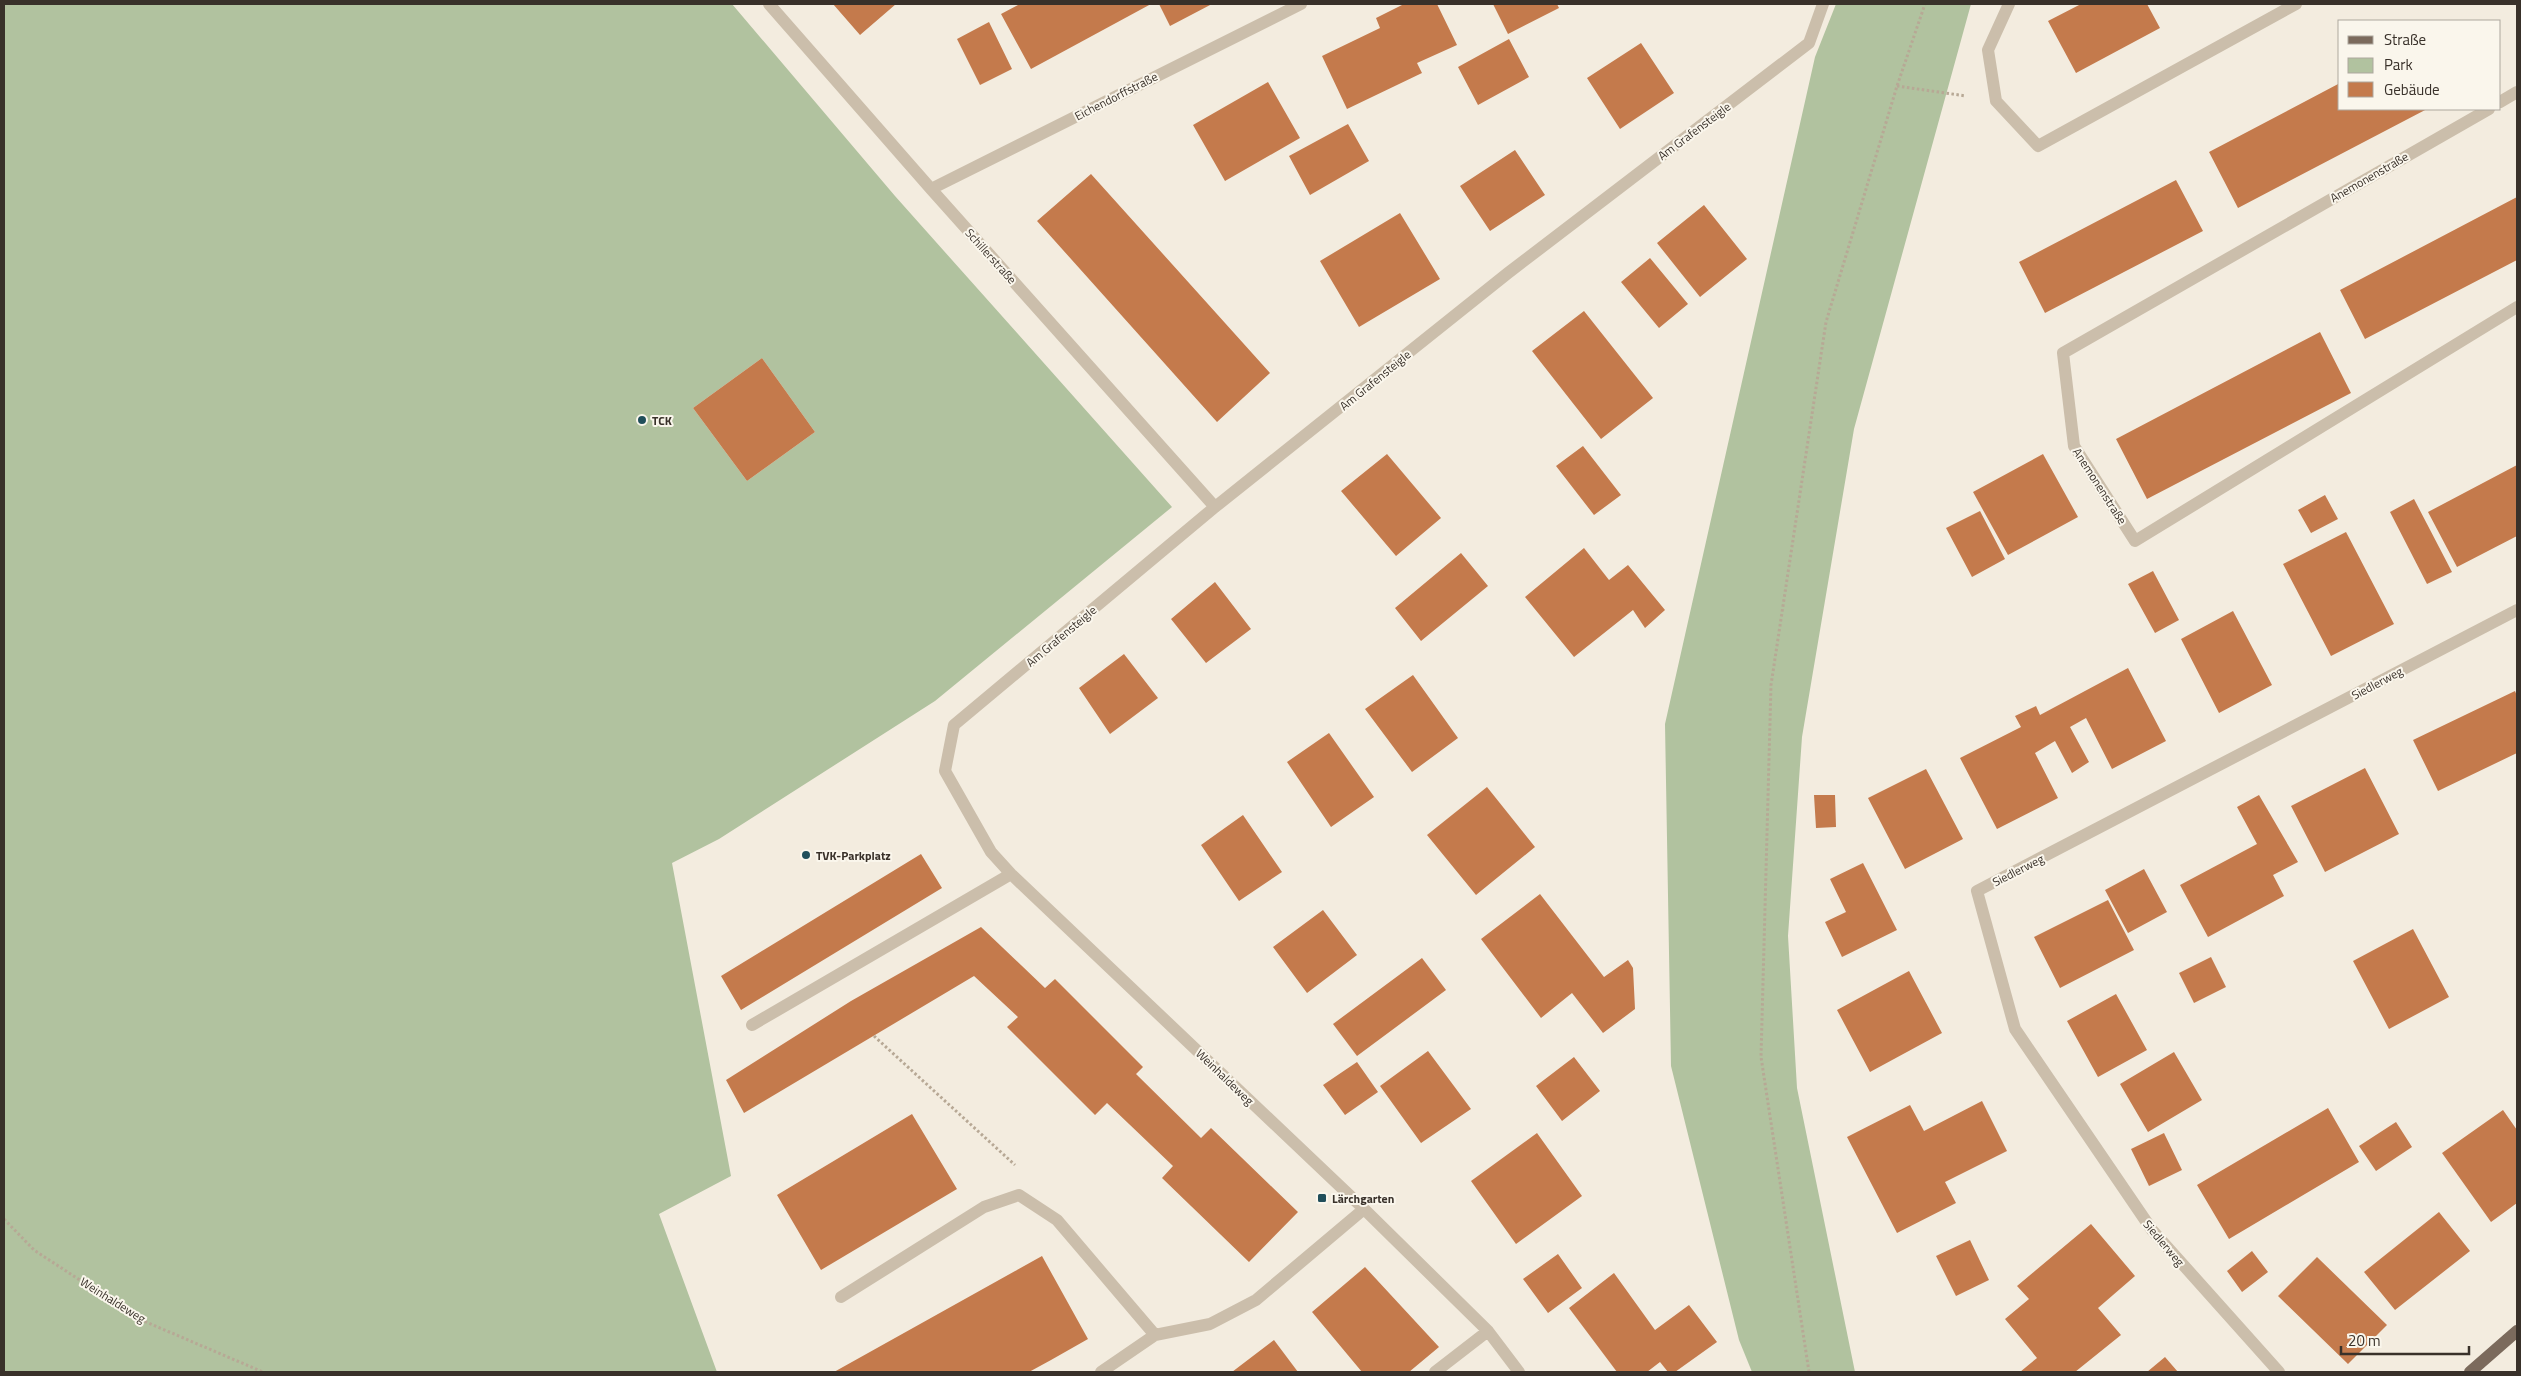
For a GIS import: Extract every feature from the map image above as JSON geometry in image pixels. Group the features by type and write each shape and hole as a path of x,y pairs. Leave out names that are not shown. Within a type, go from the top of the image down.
{"main road":[{"path":"2470,1372 2517,1330"}],"street":[{"name":"Schillerstraße","path":"769,4 931,189 1215,507"},
{"name":"Eichendorffstraße","path":"931,189 1301,4"},
{"name":"Am Grafensteigle","path":"945,771 954,725 1215,507 1508,273 1809,43 1823,4"},
{"path":"2009,4 1988,50 1996,101 2038,146 2296,4"},
{"path":"2501,101 2517,92"},
{"name":"Anemonenstraße","path":"2487,110 2063,353 2074,446 2135,541 2517,307"},
{"name":"Siedlerweg","path":"2279,1372 2152,1230 2015,1029 1978,891 2517,610"},
{"name":"Weinhaldeweg","path":"945,771 991,852 1011,874 1364,1209 1488,1331 1519,1372"},
{"path":"752,1025 1011,874"},
{"path":"841,1297 984,1207 1019,1195 1057,1220 1155,1335"},
{"path":"1101,1372 1155,1335 1210,1324 1256,1300 1364,1209"},
{"path":"1435,1372 1488,1331"}],"path":[{"path":"1810,1372 1761,1058 1771,685 1826,322 1897,86 1925,4"},
{"path":"1897,86 1996,101"},
{"path":"874,1036 1016,1166 1019,1195"},
{"name":"Weinhaldeweg","path":"4,1219 34,1250 139,1319 263,1372"}],"green space":[{"path":"4,4 732,4 895,196 1172,507 935,701 719,839 672,863 731,1176 659,1214 717,1372 4,1372","holes":["762,358 815,432 747,481 693,408"]},
{"path":"1836,4 1971,4 1854,429 1802,737 1788,936 1797,1088 1855,1372 1752,1372 1739,1340 1671,1066 1665,724 1815,57"}],"building":[{"path":"833,4 896,4 860,35"},
{"path":"1020,4 1151,4 1031,69 1001,14"},
{"path":"1159,4 1212,4 1170,26"},
{"path":"1404,4 1437,4 1457,45 1417,63 1422,73 1347,109 1322,56 1380,28 1376,18"},
{"path":"1493,4 1557,4 1559,8 1508,34"},
{"path":"2081,4 2147,4 2160,28 2076,73 2048,21"},
{"path":"989,22 1012,69 980,85 957,39"},
{"path":"1509,39 1529,77 1478,105 1458,67"},
{"path":"1641,43 1674,93 1620,129 1587,78"},
{"path":"1268,82 1300,138 1225,181 1193,125"},
{"path":"2338,84 2338,110 2425,110 2238,208 2209,152"},
{"path":"1348,124 1369,161 1310,195 1289,156"},
{"path":"1515,150 1545,195 1490,231 1460,186"},
{"path":"1091,174 1270,373 1217,422 1037,221"},
{"path":"2176,180 2203,231 2045,313 2019,262"},
{"path":"2517,197 2517,260 2365,339 2340,290"},
{"path":"1704,205 1747,259 1700,297 1657,243"},
{"path":"1400,213 1440,279 1359,327 1320,261"},
{"path":"1650,258 1688,304 1659,328 1621,282"},
{"path":"1584,311 1653,398 1601,439 1532,351"},
{"path":"2320,332 2351,393 2147,499 2116,439"},
{"path":"762,358 815,432 747,481 693,408"},
{"path":"1583,446 1621,495 1594,515 1556,466"},
{"path":"1387,454 1441,518 1396,556 1341,491"},
{"path":"2043,454 2078,517 2008,555 1973,492"},
{"path":"2517,465 2517,536 2457,567 2428,512"},
{"path":"2325,495 2338,519 2311,533 2298,510"},
{"path":"2414,499 2452,572 2427,584 2390,512"},
{"path":"1980,511 2005,559 1972,577 1946,528"},
{"path":"2346,532 2394,624 2331,656 2283,564"},
{"path":"1584,548 1609,580 1628,565 1665,610 1645,628 1633,610 1574,657 1525,597"},
{"path":"1461,553 1488,586 1421,641 1395,608"},
{"path":"2153,571 2179,620 2155,633 2128,584"},
{"path":"1215,582 1251,629 1206,663 1171,619"},
{"path":"2233,611 2272,685 2219,713 2181,639"},
{"path":"1124,654 1158,698 1110,734 1079,688"},
{"path":"2128,668 2166,741 2112,769 2086,718 2070,727 2089,762 2072,773 2055,741 2035,753 2058,798 1997,829 1960,758 2021,727 2015,716 2036,706 2040,715"},
{"path":"1413,675 1458,738 1412,772 1365,709"},
{"path":"2515,691 2517,696 2517,753 2438,791 2413,740"},
{"path":"1329,733 1374,797 1331,827 1287,762"},
{"path":"2365,768 2399,834 2325,872 2291,806"},
{"path":"1926,769 1963,839 1905,869 1868,798"},
{"path":"1487,787 1535,847 1476,895 1427,835"},
{"path":"1814,795 1835,795 1836,827 1816,828"},
{"path":"2259,795 2298,862 2273,875 2284,896 2208,937 2180,885 2257,844 2237,807"},
{"path":"1243,815 1282,872 1239,901 1201,845"},
{"path":"921,854 942,888 741,1010 721,976"},
{"path":"1863,863 1897,930 1842,957 1825,922 1846,912 1830,879"},
{"path":"2144,869 2167,912 2128,933 2105,890"},
{"path":"1540,894 1604,977 1628,960 1633,968 1635,1009 1603,1033 1572,993 1541,1018 1481,939"},
{"path":"2108,900 2134,950 2060,988 2034,937"},
{"path":"1323,910 1357,955 1307,993 1273,947"},
{"path":"981,927 1045,988 1055,979 1143,1067 1136,1074 1201,1138 1211,1128 1298,1212 1249,1262 1162,1178 1173,1166 1107,1103 1095,1115 1007,1027 1018,1017 974,976 744,1113 726,1080 851,1001"},
{"path":"2413,929 2449,997 2389,1029 2353,961"},
{"path":"2211,957 2226,987 2194,1003 2179,973"},
{"path":"1422,958 1446,990 1357,1056 1333,1024"},
{"path":"1909,971 1942,1033 1870,1072 1837,1010"},
{"path":"2116,994 2147,1050 2098,1077 2067,1021"},
{"path":"1428,1051 1471,1109 1421,1143 1380,1086"},
{"path":"2174,1052 2202,1100 2148,1132 2120,1084"},
{"path":"1574,1057 1600,1091 1562,1121 1536,1086"},
{"path":"1357,1062 1378,1092 1345,1115 1323,1085"},
{"path":"1982,1101 2007,1151 1945,1182 1956,1203 1897,1233 1847,1137 1910,1105 1924,1131"},
{"path":"2328,1108 2359,1162 2229,1239 2197,1185"},
{"path":"2503,1110 2517,1130 2517,1203 2491,1222 2442,1153"},
{"path":"912,1114 957,1189 821,1270 777,1195"},
{"path":"2396,1122 2412,1147 2376,1171 2359,1146"},
{"path":"1537,1133 1582,1196 1516,1244 1471,1181"},
{"path":"2164,1133 2182,1170 2149,1186 2131,1149"},
{"path":"2439,1212 2470,1251 2395,1310 2364,1272"},
{"path":"2091,1224 2135,1276 2098,1308 2121,1335 2075,1372 2020,1372 2037,1358 2005,1319 2029,1299 2017,1286"},
{"path":"1970,1240 1989,1280 1956,1296 1936,1256"},
{"path":"2252,1251 2268,1272 2242,1292 2227,1271"},
{"path":"1558,1254 1582,1288 1548,1313 1523,1279"},
{"path":"1042,1256 1088,1339 1051,1360 1029,1372 834,1372"},
{"path":"2317,1257 2387,1325 2348,1364 2278,1296"},
{"path":"1365,1267 1439,1347 1409,1372 1362,1372 1312,1312"},
{"path":"1614,1273 1655,1330 1689,1305 1717,1342 1675,1372 1668,1372 1660,1362 1647,1372 1617,1372 1569,1308"},
{"path":"1274,1340 1298,1372 1232,1372"},
{"path":"2165,1357 2178,1372 2147,1372"}],"place":[{"name":"TCK","path":"642,420"},
{"name":"TVK-Parkplatz","path":"806,855"},
{"name":"Lärchgarten","path":"1322,1198"}]}
